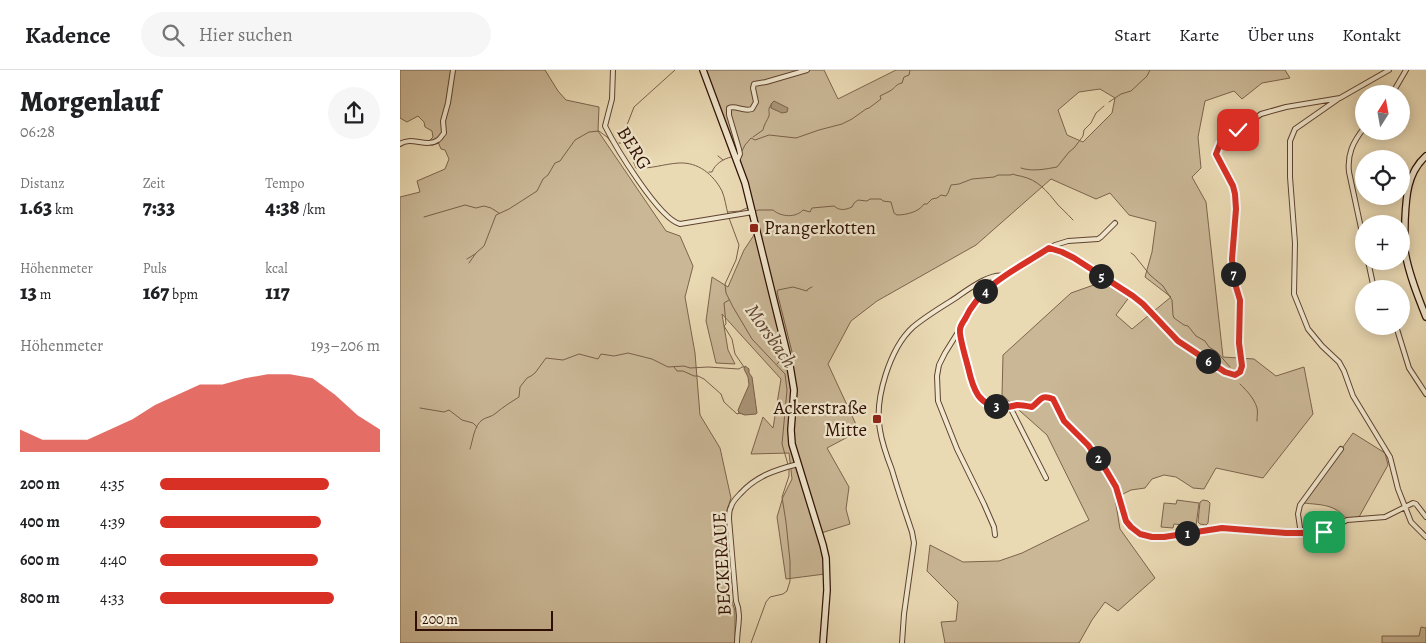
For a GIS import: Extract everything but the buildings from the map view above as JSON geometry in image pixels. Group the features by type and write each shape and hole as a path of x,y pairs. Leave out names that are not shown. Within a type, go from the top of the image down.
{"main road":[{"path":"703,70 737,161 753,212 792,374 794,390 791,436 795,465 826,558 827,583 823,643"},
{"path":"1426,156 1418,164 1409,184 1406,201 1404,241 1408,264 1426,317"}],"street":[{"path":"400,144 405,141 430,142 438,140 444,133 443,120 453,70"},
{"name":"BERG","path":"613,70 612,99 604,126 630,169 660,210 669,219 680,224 753,212"},
{"path":"737,161 740,154 729,115 729,108 732,106 743,110 752,109 756,102 752,88 754,84 807,70"},
{"path":"1389,70 1340,98 1295,129 1290,141 1290,177 1295,243 1294,294 1306,325 1322,346 1339,362 1353,396 1387,451 1398,489 1411,522 1426,537"},
{"path":"1397,85 1406,70"},
{"path":"1049,248 1074,258 1133,296 1178,341 1231,375 1235,375 1240,372 1242,366 1239,343 1240,300 1233,277 1232,266 1236,209 1233,186 1216,154 1220,144 1261,114 1286,107 1340,98"},
{"path":"1356,140 1352,146 1348,162 1358,215"},
{"path":"995,536 994,527 956,450 938,401 937,376 939,365 976,299 986,290 1049,248 1068,241 1101,237 1116,223"},
{"path":"902,643 904,614 914,544 912,532 880,430 881,396 887,372 895,352 908,332 944,306 987,279 996,275 1005,276"},
{"path":"960,329 972,384 976,393 986,403 1004,408 1019,405 1032,407 1043,397 1053,399 1064,421 1088,445 1106,470 1116,487 1126,521 1140,534 1164,537 1226,528 1301,534 1324,532 1347,520 1385,517 1413,503 1416,504 1426,517"},
{"path":"1399,335 1409,368 1426,394"},
{"path":"1010,407 1046,478"},
{"path":"1301,534 1298,514 1300,505 1340,449"},
{"name":"BECKERAUE","path":"737,643 740,619 736,601 729,519 730,508 734,500 756,479 768,473 795,465"}],"shaded area":[{"path":"400,70 545,70 566,100 599,107 598,131 666,231 680,236 693,266 685,297 695,353 700,415 720,448 731,498 726,513 729,592 735,611 735,643 400,643 400,197 420,192 417,181 445,169 449,159 445,150 441,149 438,142 431,144 432,131 425,127 424,122 418,116 407,122 400,118"},
{"path":"704,70 824,70 838,99 896,70 1285,70 1290,78 1262,83 1242,99 1234,91 1205,101 1198,137 1201,168 1192,177 1206,202 1223,357 1254,359 1276,376 1304,367 1313,414 1263,478 1216,468 1204,489 1193,488 1176,477 1164,475 1152,479 1145,488 1131,490 1115,498 1120,529 1155,578 1118,611 1105,602 1079,643 945,643 941,622 956,621 958,602 927,571 930,545 963,562 999,561 1022,553 1089,520 1047,435 1002,395 1003,355 1071,293 1105,281 1130,296 1116,315 1132,329 1171,297 1145,277 1152,252 1156,222 1129,215 1110,193 1096,199 1051,179 976,245 877,301 851,321 828,364 859,431 827,448 849,487 846,509 850,524 818,534 822,546 825,574 786,579 777,517 783,497 792,479 789,453 751,454 763,417 773,428 781,379 722,314 728,350 735,364 716,363 706,321 712,277 728,287 744,250 758,229","holes":["1100,89 1115,98 1112,113 1083,142 1067,135 1058,110 1079,92"]},
{"path":"774,101 788,108 787,112 782,113 771,108 771,104"},
{"path":"745,366 749,369 752,377 756,414 745,415 739,413 738,410 749,385 744,369"},
{"path":"1353,433 1385,453 1388,465 1359,517 1347,519 1332,508 1303,503"},
{"path":"1177,500 1199,503 1196,526 1174,524 1173,528 1161,527 1164,503 1176,504"},
{"path":"1203,500 1210,503 1208,523 1206,525 1198,522 1200,502"},
{"path":"1421,627 1426,628 1426,643 1382,643 1382,636 1419,636"}],"waterway":[{"name":"Morsbach","path":"675,70 634,107 627,125 627,146 636,168 686,163 704,170 714,179 722,191 728,214"},
{"path":"742,151 751,138 755,140 769,135 796,138 842,124 869,108 881,99 880,96 902,83 904,77 909,75 910,70"},
{"path":"1109,102 1121,94 1131,91 1147,76 1150,70"},
{"path":"753,137 763,130 771,105"},
{"path":"1021,168 1034,170 1057,167 1083,136 1084,130 1091,123 1096,113 1104,106"},
{"path":"469,263 484,246 496,215 537,191 543,179 548,175 555,163 560,161 575,140 589,132 599,131 613,144"},
{"path":"619,143 626,143"},
{"path":"718,156 723,160"},
{"path":"709,172 712,172 720,162 731,157"},
{"path":"756,211 773,210 788,216 800,213 803,210 810,212 812,208 834,206 838,209 845,209 852,207 858,200 881,199 891,202 894,213 897,215 904,214 916,211 924,204 941,195 946,196 951,185 972,179 1014,174 1033,180 1041,186 1073,220"},
{"path":"424,217 465,205 476,208 484,206 499,213"},
{"path":"728,212 747,208"},
{"name":"Morsbach","path":"729,218 739,245 736,260 725,284 726,293 752,339 785,374 787,390 782,444 789,468 789,476 782,497 790,561 790,581 787,591 770,597 766,602 751,643"},
{"path":"1131,253 1150,275 1163,286 1172,300 1174,318 1188,326 1196,336 1217,352 1230,367"},
{"path":"467,259 475,254"},
{"path":"793,356 777,292 778,290 793,287 807,291 812,287"},
{"path":"470,449 475,429 479,423 519,397 520,387 527,378 535,373 546,358 563,360 579,354 598,359 601,354 614,356 628,353 652,359 668,367 739,369 744,367 735,354 732,339 724,326 726,324 724,303 729,300"},
{"path":"777,364 783,357"},
{"path":"674,367 677,371 683,371 704,379 721,394 724,402 737,414 740,413"},
{"path":"1240,384 1256,404 1257,421"},
{"path":"420,408 444,412 449,410 462,420 473,423 477,427"}],"place":[{"name":"Prangerkotten","path":"754,228"},
{"name":"Ackerstraße Mitte","path":"877,419"}],"route":[{"path":"1238,130 1220,144 1216,154 1233,186 1235,194 1236,209 1232,266 1233,277 1240,300 1239,343 1242,366 1240,372 1231,375 1225,372 1178,341 1133,296 1074,258 1049,248 1013,270 976,299 960,329 964,353 972,384 976,393 986,403 1004,408 1019,405 1032,407 1043,397 1053,399 1064,421 1088,445 1106,470 1119,494 1126,521 1140,534 1164,537 1222,528 1286,533 1324,532"}]}
